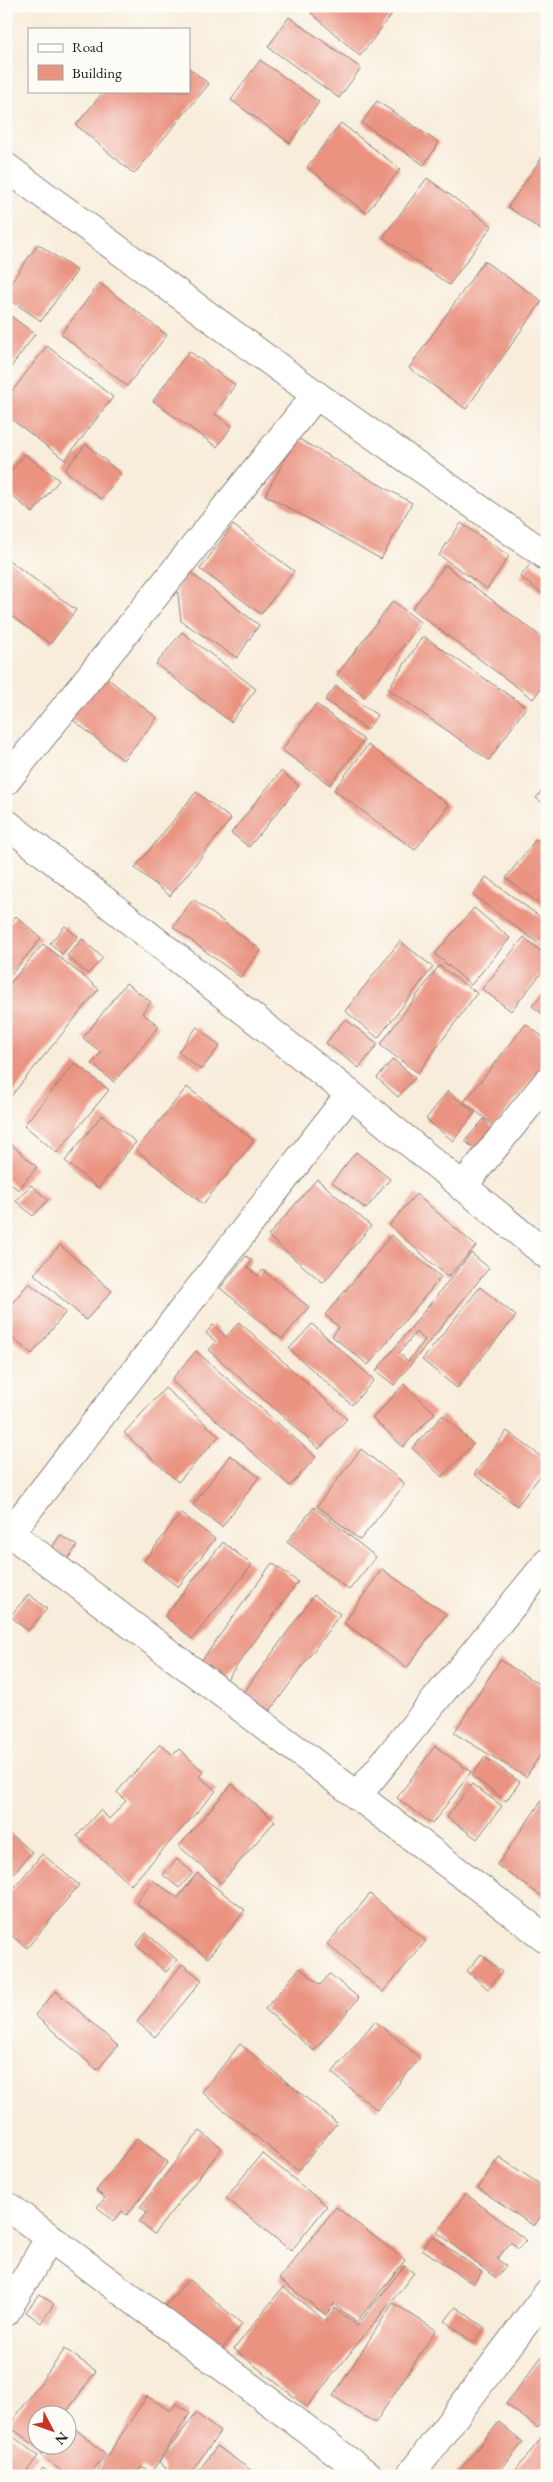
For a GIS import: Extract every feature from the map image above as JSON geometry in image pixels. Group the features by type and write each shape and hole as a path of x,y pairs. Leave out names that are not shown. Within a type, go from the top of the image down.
{"street":[{"path":"6,167 316,395 547,556"},
{"path":"6,781 316,395"},
{"path":"6,824 350,1094 547,1255"},
{"path":"462,1187 547,1082"},
{"path":"350,1094 8,1531 547,1939"},
{"path":"357,1796 547,1563"},
{"path":"6,2205 369,2476"},
{"path":"6,2312 50,2237"},
{"path":"410,2476 547,2294"}],"building":[{"path":"316,6 398,6 360,56 311,13"},
{"path":"289,17 361,68 339,98 268,47"},
{"path":"260,60 319,102 290,143 231,100"},
{"path":"190,69 209,84 134,174 76,125 103,92 190,92"},
{"path":"377,101 439,143 424,165 362,123"},
{"path":"341,123 400,169 366,213 307,167"},
{"path":"547,150 547,234 508,207"},
{"path":"427,178 492,226 449,285 383,237"},
{"path":"38,244 77,271 41,321 6,297 6,289"},
{"path":"484,261 542,301 466,409 409,368"},
{"path":"100,283 167,335 127,386 61,334"},
{"path":"8,314 35,334 6,374 6,317"},
{"path":"47,346 113,397 65,460 6,415 6,399"},
{"path":"189,351 235,385 215,414 232,426 217,447 153,401"},
{"path":"297,438 412,503 381,559 265,495"},
{"path":"86,444 121,474 101,499 65,470"},
{"path":"25,454 59,480 33,513 6,491 6,477"},
{"path":"461,523 509,556 487,589 439,555"},
{"path":"233,525 294,571 261,614 200,569"},
{"path":"6,558 76,610 50,644 6,612"},
{"path":"531,563 547,575 547,597 520,577"},
{"path":"445,565 547,641 547,680 533,699 412,609"},
{"path":"187,570 259,625 237,658 181,621 177,587"},
{"path":"393,601 421,623 365,697 337,675"},
{"path":"182,632 256,689 231,722 156,664"},
{"path":"423,636 526,707 489,760 388,689"},
{"path":"101,673 157,718 123,760 67,715"},
{"path":"336,686 377,715 367,730 325,700"},
{"path":"316,704 364,740 330,785 282,750"},
{"path":"368,745 449,805 415,850 334,790"},
{"path":"281,771 299,786 249,847 231,833"},
{"path":"547,784 547,806 536,798"},
{"path":"196,792 231,819 170,896 135,868"},
{"path":"536,839 547,848 547,910 506,878"},
{"path":"486,877 547,922 547,950 473,895"},
{"path":"193,899 261,950 240,977 173,927"},
{"path":"474,908 510,938 471,985 435,954"},
{"path":"16,916 41,938 6,981 6,928"},
{"path":"65,926 78,937 62,954 50,943"},
{"path":"524,937 547,956 547,966 511,1011 482,989"},
{"path":"82,939 103,958 88,974 67,956"},
{"path":"400,941 433,967 378,1038 345,1011"},
{"path":"43,944 99,989 6,1102 6,988"},
{"path":"439,966 477,993 418,1073 380,1045"},
{"path":"126,983 151,1002 142,1013 159,1026 114,1082 92,1064 101,1052 83,1038"},
{"path":"547,988 547,1017 532,1006"},
{"path":"345,1019 378,1044 359,1068 326,1043"},
{"path":"526,1024 547,1040 547,1061 495,1126 464,1102"},
{"path":"197,1027 220,1046 201,1070 178,1052"},
{"path":"393,1059 415,1078 398,1097 377,1078"},
{"path":"75,1063 109,1090 57,1153 24,1125"},
{"path":"187,1087 254,1141 203,1204 136,1150"},
{"path":"448,1091 475,1113 453,1141 426,1119"},
{"path":"102,1115 136,1142 98,1188 65,1161"},
{"path":"484,1119 497,1131 480,1153 465,1141"},
{"path":"11,1144 37,1167 18,1190 6,1179 6,1149"},
{"path":"356,1152 390,1179 366,1209 332,1182"},
{"path":"317,1179 371,1226 323,1283 268,1236"},
{"path":"31,1185 48,1200 33,1216 16,1201"},
{"path":"416,1194 476,1246 448,1277 389,1225"},
{"path":"391,1235 441,1277 368,1365 332,1336 339,1327 325,1315"},
{"path":"60,1245 112,1291 86,1320 34,1274"},
{"path":"471,1253 489,1268 394,1385 376,1371","holes":["416,1332 425,1340 408,1361 399,1353"]},
{"path":"246,1256 252,1260 247,1267 258,1276 263,1270 309,1307 282,1339 220,1288"},
{"path":"29,1283 66,1312 32,1354 6,1333 6,1310"},
{"path":"480,1287 516,1316 457,1388 422,1360"},
{"path":"239,1322 347,1419 319,1449 209,1350 216,1342 206,1333 213,1325 226,1337"},
{"path":"312,1324 374,1380 352,1405 289,1349"},
{"path":"196,1351 316,1457 290,1486 171,1380"},
{"path":"404,1384 435,1413 403,1447 373,1418"},
{"path":"165,1388 219,1436 178,1482 124,1433"},
{"path":"443,1415 473,1444 442,1477 412,1448"},
{"path":"507,1431 547,1461 547,1467 517,1506 474,1474"},
{"path":"361,1449 405,1484 360,1540 317,1506"},
{"path":"230,1455 259,1477 222,1527 193,1505"},
{"path":"314,1507 376,1557 349,1590 287,1542"},
{"path":"181,1513 215,1539 178,1587 144,1561"},
{"path":"60,1535 77,1546 65,1563 49,1553"},
{"path":"223,1542 252,1565 192,1639 165,1616"},
{"path":"272,1563 298,1582 227,1679 202,1660"},
{"path":"382,1569 446,1614 407,1668 344,1623"},
{"path":"29,1594 47,1609 28,1631 10,1616"},
{"path":"314,1595 340,1614 270,1711 244,1692"},
{"path":"500,1660 547,1689 547,1744 526,1777 454,1733"},
{"path":"160,1744 173,1755 179,1749 204,1772 199,1776 216,1791 131,1885 77,1836 100,1810 109,1819 126,1801 117,1792"},
{"path":"435,1746 471,1772 432,1824 397,1798"},
{"path":"485,1757 520,1782 506,1801 472,1776"},
{"path":"232,1784 275,1821 221,1883 179,1846"},
{"path":"472,1784 502,1806 477,1839 447,1817"},
{"path":"547,1793 547,1891 543,1897 497,1865"},
{"path":"6,1831 32,1852 6,1882"},
{"path":"42,1854 79,1885 27,1948 6,1931 6,1898"},
{"path":"177,1859 193,1873 179,1888 163,1875"},
{"path":"197,1873 245,1910 208,1958 136,1903 153,1880 178,1898"},
{"path":"370,1894 426,1941 383,1992 327,1944"},
{"path":"146,1933 177,1960 166,1972 136,1945"},
{"path":"481,1954 502,1972 488,1989 467,1971"},
{"path":"182,1964 202,1980 155,2037 137,2022"},
{"path":"300,1968 320,1985 330,1974 359,1998 314,2051 265,2009"},
{"path":"56,1991 118,2046 97,2070 35,2015"},
{"path":"375,2021 420,2058 377,2110 332,2073"},
{"path":"240,2044 337,2123 298,2171 202,2092"},
{"path":"200,2131 222,2148 154,2234 139,2222 147,2212 140,2207"},
{"path":"137,2138 168,2162 127,2215 122,2211 114,2221 97,2207 105,2198 96,2191"},
{"path":"262,2153 327,2206 291,2251 226,2198"},
{"path":"499,2157 547,2189 547,2207 534,2226 478,2188"},
{"path":"466,2194 526,2240 518,2249 511,2242 497,2259 506,2266 496,2278 437,2232"},
{"path":"336,2207 405,2260 357,2322 334,2304 326,2315 279,2279"},
{"path":"432,2236 482,2272 473,2284 422,2249"},
{"path":"404,2266 414,2273 307,2407 234,2349 283,2287 325,2321 335,2308 357,2326"},
{"path":"189,2279 242,2324 219,2353 164,2307"},
{"path":"40,2294 54,2304 41,2323 26,2312"},
{"path":"393,2303 436,2330 375,2423 333,2396"},
{"path":"456,2307 485,2328 473,2343 445,2321"},
{"path":"65,2349 96,2371 72,2404 28,2404 28,2440 9,2426"},
{"path":"545,2352 547,2353 547,2416 538,2428 506,2404"},
{"path":"147,2396 170,2411 176,2403 190,2413 151,2473 141,2467 136,2476 94,2476"},
{"path":"196,2413 220,2432 188,2476 170,2476 164,2471 166,2468 159,2462"},
{"path":"499,2422 523,2442 496,2476 455,2476"},
{"path":"6,2431 28,2448 28,2454 38,2456 23,2476 6,2476"},
{"path":"78,2431 106,2454 89,2476 67,2476 41,2455 78,2454"},
{"path":"547,2431 547,2476 511,2476"},
{"path":"217,2446 259,2476 195,2476"},
{"path":"43,2468 52,2476 37,2476"}]}
